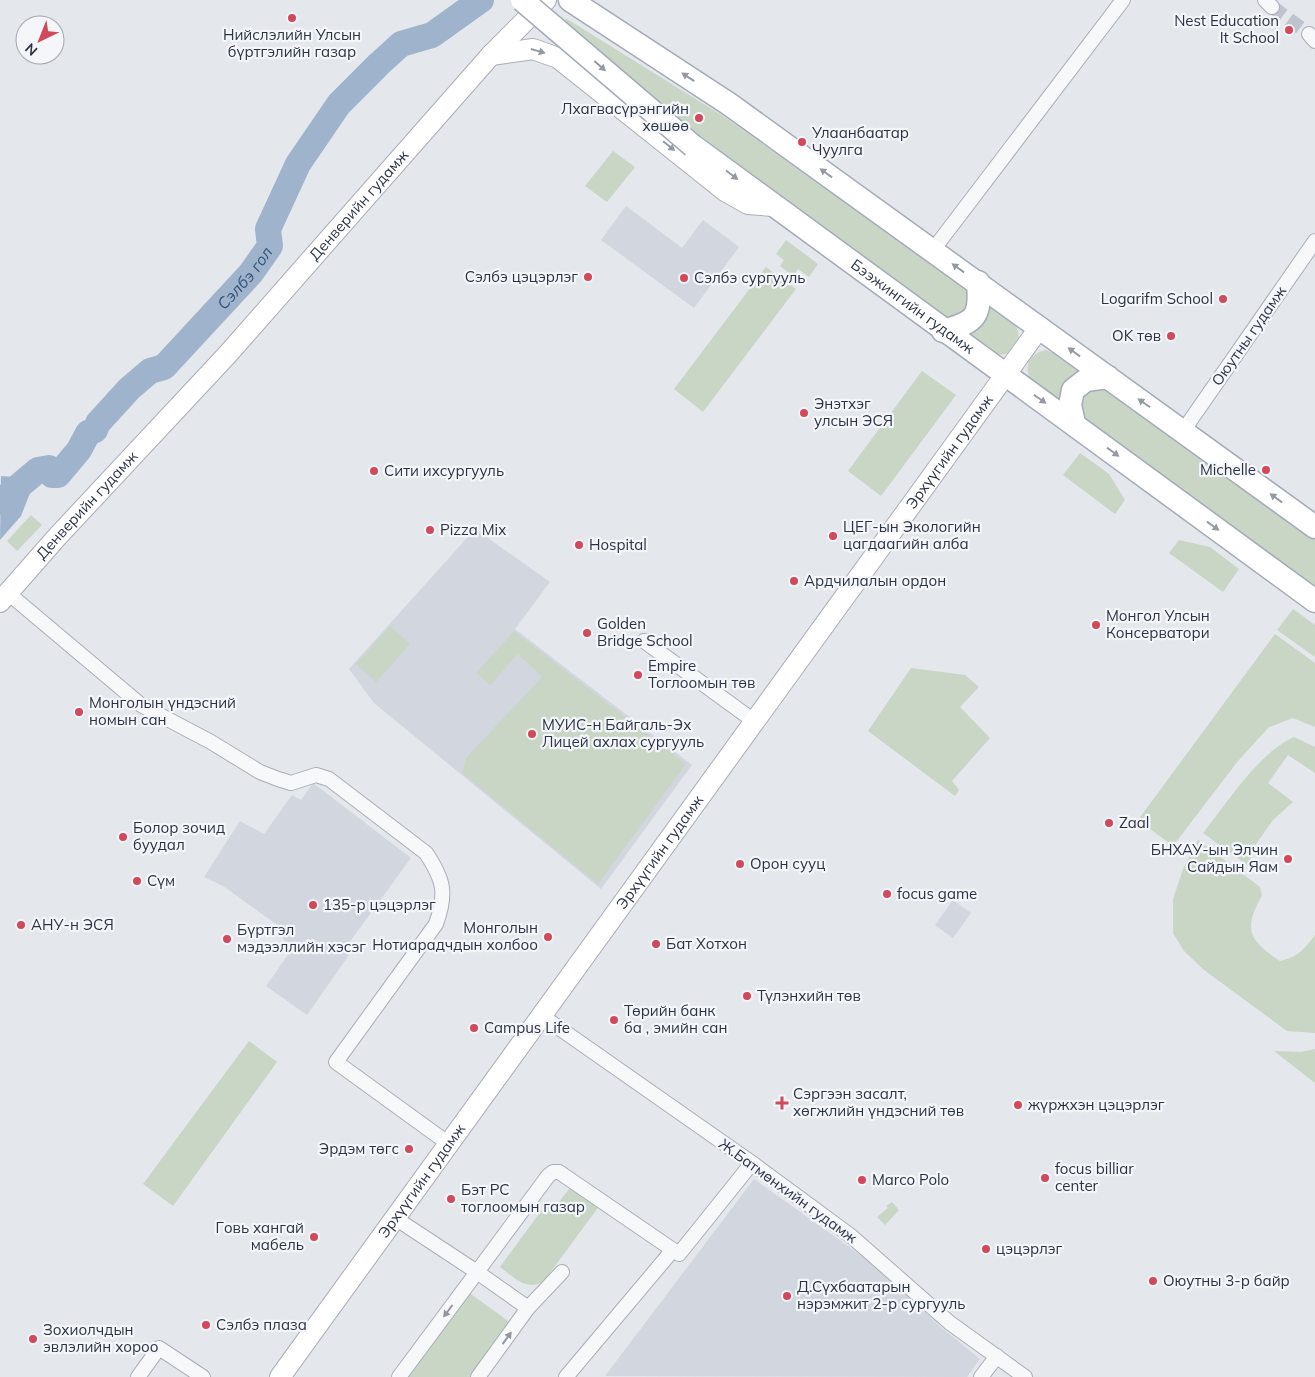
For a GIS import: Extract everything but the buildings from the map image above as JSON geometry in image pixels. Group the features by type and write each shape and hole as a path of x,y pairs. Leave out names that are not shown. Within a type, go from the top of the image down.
{"main road":[{"name":"Бээжингийн гудамж","path":"522,0 693,146 1315,601"},
{"name":"Денверийн гудамж","path":"4,598 57,537 227,355 491,55 546,0"},
{"path":"570,0 729,104 1315,527"},
{"path":"491,55 532,48 558,58 725,191 748,204 773,206"},
{"path":"943,330 962,325 974,318 979,306 978,282"},
{"name":"Эрхүүгийн гудамж","path":"280,1377 1040,327"},
{"path":"1074,423 1070,405 1072,390 1086,380 1108,377"}],"street":[{"path":"933,250 1123,0"},
{"name":"Оюутны гудамж","path":"1183,431 1315,241"},
{"path":"4,598 141,705 260,772 291,783 316,775 329,779 426,853 437,868 442,883 444,902 436,924 336,1062 449,1144"},
{"path":"644,641 754,721"},
{"name":"Ж.Батмөнхийн гудамж","path":"542,1016 851,1236 950,1323 1025,1377"},
{"path":"399,1377 553,1172 559,1172 679,1254 683,1252 752,1164"},
{"path":"395,1218 528,1308"},
{"path":"566,1377 672,1251"},
{"path":"478,1377 528,1308 562,1272"},
{"path":"138,1377 159,1348 203,1377"},
{"path":"981,1377 997,1356"}],"shaded area":[{"name":"Сэлбэ сургууль","path":"626,206 682,248 703,220 739,247 694,308 601,240"},
{"name":"МУИС-н Байгаль-Эх Лицей ахлах сургууль","path":"475,529 550,582 515,629 692,765 601,889 374,703 349,669"},
{"name":"135-р цэцэрлэг","path":"313,783 411,858 343,951 349,955 307,1015 266,986 290,952 276,924 223,886 204,877 240,821 264,834 292,795 301,800"},
{"path":"953,900 971,913 953,938 935,925"},
{"name":"Д.Сүхбаатарын нэрэмжит 2-р сургууль","path":"754,1179 873,1264 942,1328 980,1359 967,1377 605,1376"}],"green space":[{"path":"567,19 720,114 967,288 975,305 949,320 747,174 567,26 564,20"},
{"path":"613,151 635,167 607,202 585,186"},
{"path":"786,240 818,264 809,277 798,269 793,276 780,266 784,260 776,254"},
{"path":"766,267 796,289 703,412 674,389"},
{"path":"983,300 1015,324 1019,336 1018,342 1012,351 1001,355 994,354 960,330"},
{"path":"1046,350 1058,355 1086,375 1064,406 1032,382 1029,376 1028,366 1032,357"},
{"path":"922,371 956,395 881,496 848,471"},
{"path":"1097,384 1315,540 1315,589 1080,418 1073,406"},
{"path":"1080,453 1109,474 1125,500 1115,514 1063,475"},
{"path":"31,515 42,525 17,551 7,541"},
{"path":"1179,540 1210,547 1239,569 1223,592 1169,553"},
{"path":"1293,609 1315,625 1315,657 1277,630"},
{"path":"390,626 410,644 376,682 356,664"},
{"path":"514,631 686,764 598,884 462,773 466,758 542,677 518,654 490,685 476,673"},
{"path":"1275,634 1315,663 1315,727 1293,718 1269,727 1238,761 1173,846 1138,820"},
{"path":"911,668 965,675 979,687 960,707 990,738 952,781 959,790 955,796 868,731"},
{"path":"1294,737 1315,747 1315,773 1288,755 1268,783 1293,802 1273,820 1251,851 1250,867 1203,833 1256,766 1281,744"},
{"path":"1198,840 1260,887 1262,896 1252,918 1252,934 1256,941 1270,954 1280,961 1297,955 1315,935 1315,1033 1287,1031 1204,970 1184,951 1173,933 1173,899 1183,869"},
{"path":"249,1041 277,1062 173,1206 143,1184"},
{"path":"1315,1049 1315,1083 1274,1051 1301,1052"},
{"path":"572,1185 600,1205 544,1281 532,1285 521,1282 500,1267 544,1207 559,1202"},
{"path":"892,1202 899,1210 885,1225 877,1217"},
{"path":"468,1292 511,1323 472,1377 406,1377"}],"water":[{"path":"45,466 41,475 36,478 21,516 0,540 1,476 14,477"}],"waterway":[{"name":"Сэлбэ гол","path":"0,502 38,470 49,468 52,475 58,475 79,450 88,433 95,430 98,423 129,389 150,371 164,367 251,273 270,246 268,229 298,164 339,104 401,44 432,35 481,0"}],"tunnel":[{"path":"1272,7 1309,34"}],"place":[{"name":"Нийслэлийн Улсын бүртгэлийн газар","path":"292,18"},
{"name":"Nest Education It School","path":"1289,30"},
{"name":"Лхагвасүрэнгийн хөшөө","path":"699,118"},
{"name":"Улаанбаатар Чуулга","path":"802,142"},
{"name":"Сэлбэ цэцэрлэг","path":"588,277"},
{"name":"Сэлбэ сургууль","path":"684,278"},
{"name":"Logarifm School","path":"1223,299"},
{"name":"OK төв","path":"1171,336"},
{"name":"Энэтхэг улсын ЭСЯ","path":"804,413"},
{"name":"Michelle","path":"1266,470"},
{"name":"Сити ихсургууль","path":"374,471"},
{"name":"Pizza Mix","path":"430,530"},
{"name":"ЦЕГ-ын Экологийн цагдаагийн алба","path":"833,536"},
{"name":"Hospital","path":"579,545"},
{"name":"Ардчилалын ордон","path":"794,581"},
{"name":"Монгол Улсын Консерватори","path":"1096,625"},
{"name":"Golden Bridge School","path":"587,633"},
{"name":"Empire Тоглоомын төв","path":"638,675"},
{"name":"Монголын үндэсний номын сан","path":"79,712"},
{"name":"МУИС-н Байгаль-Эх Лицей ахлах сургууль","path":"532,734"},
{"name":"Zaal","path":"1109,823"},
{"name":"Болор зочид буудал","path":"123,837"},
{"name":"БНХАУ-ын Элчин Сайдын Яам","path":"1288,859"},
{"name":"Орон сууц","path":"740,864"},
{"name":"Сүм","path":"137,881"},
{"name":"focus game","path":"887,894"},
{"name":"135-р цэцэрлэг","path":"313,905"},
{"name":"АНУ-н ЭСЯ","path":"21,925"},
{"name":"Монголын Нотиарадчдын холбоо","path":"548,937"},
{"name":"Бүртгэл мэдээллийн хэсэг","path":"227,939"},
{"name":"Бат Хотхон","path":"656,944"},
{"name":"Түлэнхийн төв","path":"747,996"},
{"name":"Төрийн банк ба , эмийн сан","path":"614,1020"},
{"name":"Campus Life","path":"474,1028"},
{"name":"Сэргээн засалт, хөгжлийн үндэсний төв","path":"782,1103"},
{"name":"жүржхэн цэцэрлэг","path":"1018,1105"},
{"name":"Эрдэм төгс","path":"409,1149"},
{"name":"focus billiar center","path":"1045,1178"},
{"name":"Marco Polo","path":"862,1180"},
{"name":"Бэт PC тоглоомын газар","path":"451,1199"},
{"name":"Гoвь хангай мабель","path":"314,1237"},
{"name":"цэцэрлэг","path":"986,1249"},
{"name":"Оюутны 3-р байр","path":"1153,1281"},
{"name":"Д.Сүхбаатарын нэрэмжит 2-р сургууль","path":"787,1296"},
{"name":"Сэлбэ плаза","path":"206,1325"},
{"name":"Зохиолчдын эвлэлийн хороо","path":"33,1339"}]}
